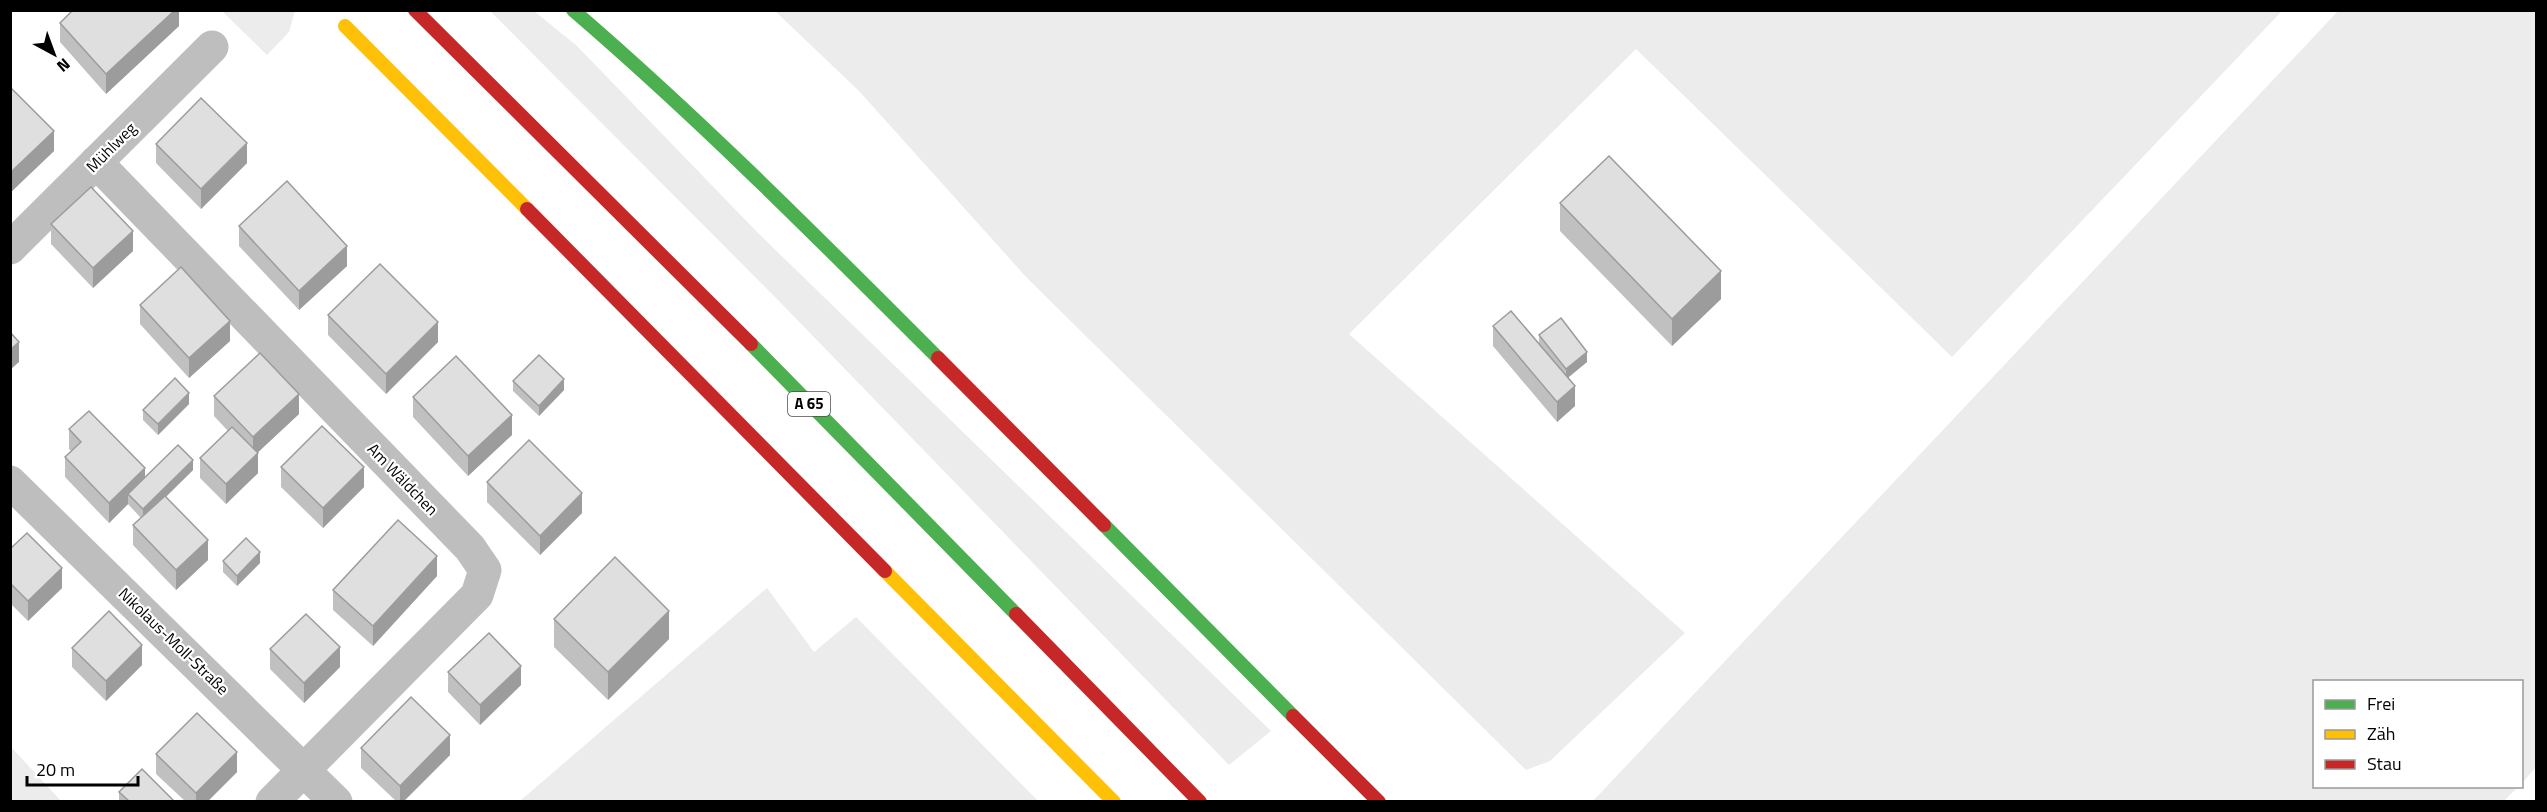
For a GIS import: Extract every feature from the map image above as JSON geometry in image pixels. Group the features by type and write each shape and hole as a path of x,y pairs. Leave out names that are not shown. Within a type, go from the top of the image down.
{"main road":[{"name":"A 65","path":"415,10 732,325 1200,801"},
{"path":"573,10 661,86 770,189 1379,801"},
{"path":"345,26 1114,801"}],"street":[{"name":"Mühlweg","path":"10,248 212,47"},
{"name":"Am Wäldchen","path":"96,162 470,548 485,570 477,595 272,801"},
{"name":"Nikolaus-Moll-Straße","path":"10,482 336,801"}],"shaded area":[{"path":"2339,10 2536,11 2536,767 2523,782 2523,680 2313,680 2313,788 2517,788 2504,801 1593,801"},
{"path":"222,11 295,11 289,32 267,55"},
{"path":"490,11 534,11 577,46 758,233 1271,731 1229,765 777,299"},
{"path":"775,11 2282,11 1952,357 1636,49 1349,334 1685,633 1550,761 1526,770 1027,278 859,91"},
{"path":"767,588 814,652 856,617 1038,801 520,801"},
{"path":"11,747 61,801 11,801"}],"building":[{"path":"73,10 175,10 106,74 60,23"},
{"path":"10,87 54,131 11,172 10,171"},
{"path":"201,98 247,143 201,189 156,144"},
{"path":"1609,156 1721,271 1672,319 1560,203"},
{"path":"287,181 347,246 299,291 239,226"},
{"path":"91,187 133,231 93,268 51,224"},
{"path":"380,264 438,322 386,374 328,315"},
{"path":"181,267 230,321 189,358 140,305"},
{"path":"1511,311 1575,386 1557,402 1493,326"},
{"path":"1561,318 1587,352 1566,369 1539,335"},
{"path":"10,332 19,342 10,350"},
{"path":"260,353 299,394 253,437 214,396"},
{"path":"539,355 564,379 539,406 513,381"},
{"path":"456,356 512,415 468,456 413,397"},
{"path":"175,378 189,393 158,424 143,410"},
{"path":"89,411 145,468 109,503 65,457 81,442 69,429"},
{"path":"322,426 364,467 323,508 281,467"},
{"path":"232,427 258,453 226,484 200,458"},
{"path":"529,440 582,493 540,536 487,482"},
{"path":"178,445 193,460 143,509 128,494"},
{"path":"165,496 208,540 176,570 133,525"},
{"path":"398,520 437,556 373,626 333,590"},
{"path":"27,533 62,568 28,601 10,583 10,549"},
{"path":"246,538 260,552 237,576 223,561"},
{"path":"615,557 669,611 608,672 554,619"},
{"path":"109,611 142,645 106,681 72,648"},
{"path":"306,614 340,647 304,683 270,649"},
{"path":"489,633 521,666 480,705 448,672"},
{"path":"411,697 450,735 400,786 361,748"},
{"path":"197,713 237,752 196,793 156,754"},
{"path":"142,769 174,801 129,801 119,792"}],"traffic: fast":[{"path":"573,10 713,137 938,358"},
{"path":"751,344 1016,614"},
{"path":"1104,525 1293,716"}],"traffic: slow":[{"path":"345,26 527,209"},
{"path":"885,571 1114,802"}],"traffic: jam":[{"path":"415,10 751,344"},
{"path":"527,209 885,571"},
{"path":"938,358 1104,525"},
{"path":"1016,614 1200,802"},
{"path":"1293,716 1379,802"}]}
